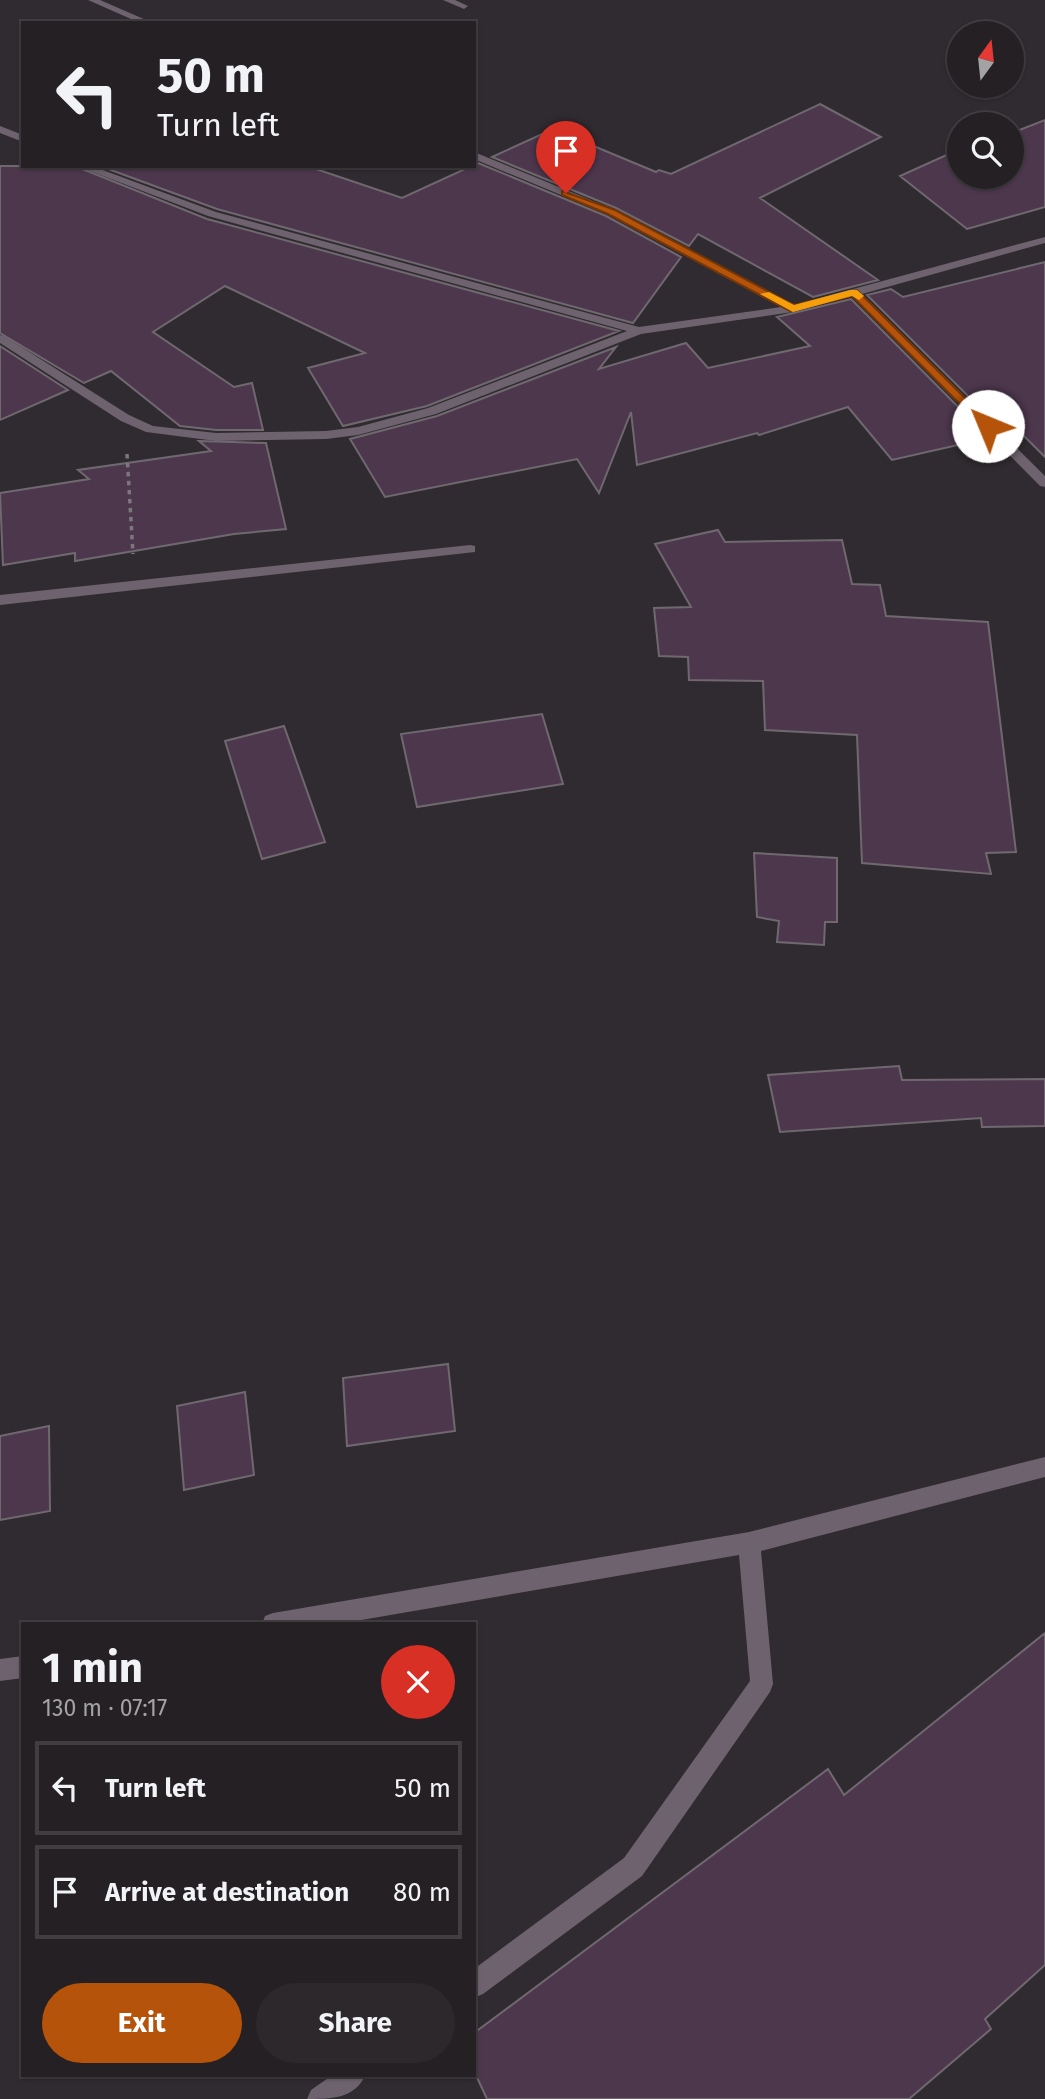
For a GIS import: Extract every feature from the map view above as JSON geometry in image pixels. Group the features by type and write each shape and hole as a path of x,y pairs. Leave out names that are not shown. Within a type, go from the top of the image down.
{"street":[{"path":"92,0 144,21"},
{"path":"447,0 464,6"},
{"path":"0,129 21,138"},
{"path":"476,156 611,212 793,309"},
{"path":"87,168 212,214 639,331"},
{"path":"0,338 125,418 150,429 216,437 326,435 358,431 432,411 639,331 793,309 1045,240"},
{"path":"854,292 1045,483"},
{"path":"0,600 470,549"},
{"path":"285,1622 749,1543 1045,1466"},
{"path":"476,1983 633,1867 762,1684 749,1543"},
{"path":"0,1670 21,1667"},
{"path":"320,2099 351,2077"}],"path":[{"path":"125,418 134,586"}],"building":[{"path":"820,104 881,137 760,198 878,280 813,297 698,234 689,246 616,208 492,157 553,129 656,172 659,170 671,174"},
{"path":"1045,120 1045,207 967,229 900,176 947,155 947,189 1024,189 1024,128"},
{"path":"476,164 606,216 681,257 633,323 217,209 105,168 313,168 402,198 467,168 476,168"},
{"path":"0,166 80,168 207,219 619,331 427,406 343,426 308,368 365,353 225,286 153,332 234,387 252,383 263,430 216,430 180,426 111,371 84,383 0,333"},
{"path":"1045,262 1045,457 1019,431 1006,434 867,295 891,289 903,297"},
{"path":"851,299 989,438 892,460 848,407 759,435 757,433 637,465 631,412 599,493 577,459 385,497 350,439 437,416 616,347 599,369 686,343 708,368 810,346 777,317"},
{"path":"0,346 68,390 0,420"},
{"path":"199,441 266,443 286,529 234,534 75,561 75,553 3,565 0,493 89,479 78,470 211,451"},
{"path":"718,530 725,542 842,540 852,584 880,585 886,616 988,622 1016,852 986,853 991,874 862,863 857,735 765,730 763,681 689,680 688,657 659,656 654,608 691,607 655,544"},
{"path":"542,714 563,784 417,807 401,734"},
{"path":"284,726 325,842 262,859 225,741"},
{"path":"754,853 837,858 837,922 825,922 824,945 777,942 779,921 757,917"},
{"path":"899,1066 902,1080 1045,1079 1045,1126 982,1127 981,1118 780,1132 768,1075"},
{"path":"448,1364 455,1431 347,1446 343,1378"},
{"path":"245,1392 254,1475 184,1490 177,1406"},
{"path":"49,1426 50,1511 0,1520 0,1436"},
{"path":"1045,1633 1045,1965 985,2019 991,2029 909,2099 487,2099 476,2075 476,2032 828,1769 844,1795"}],"slow traffic":[{"path":"765,294 793,309 854,292 859,296"}],"route":[{"path":"566,193 611,212 793,309 854,292 988,426"}]}
